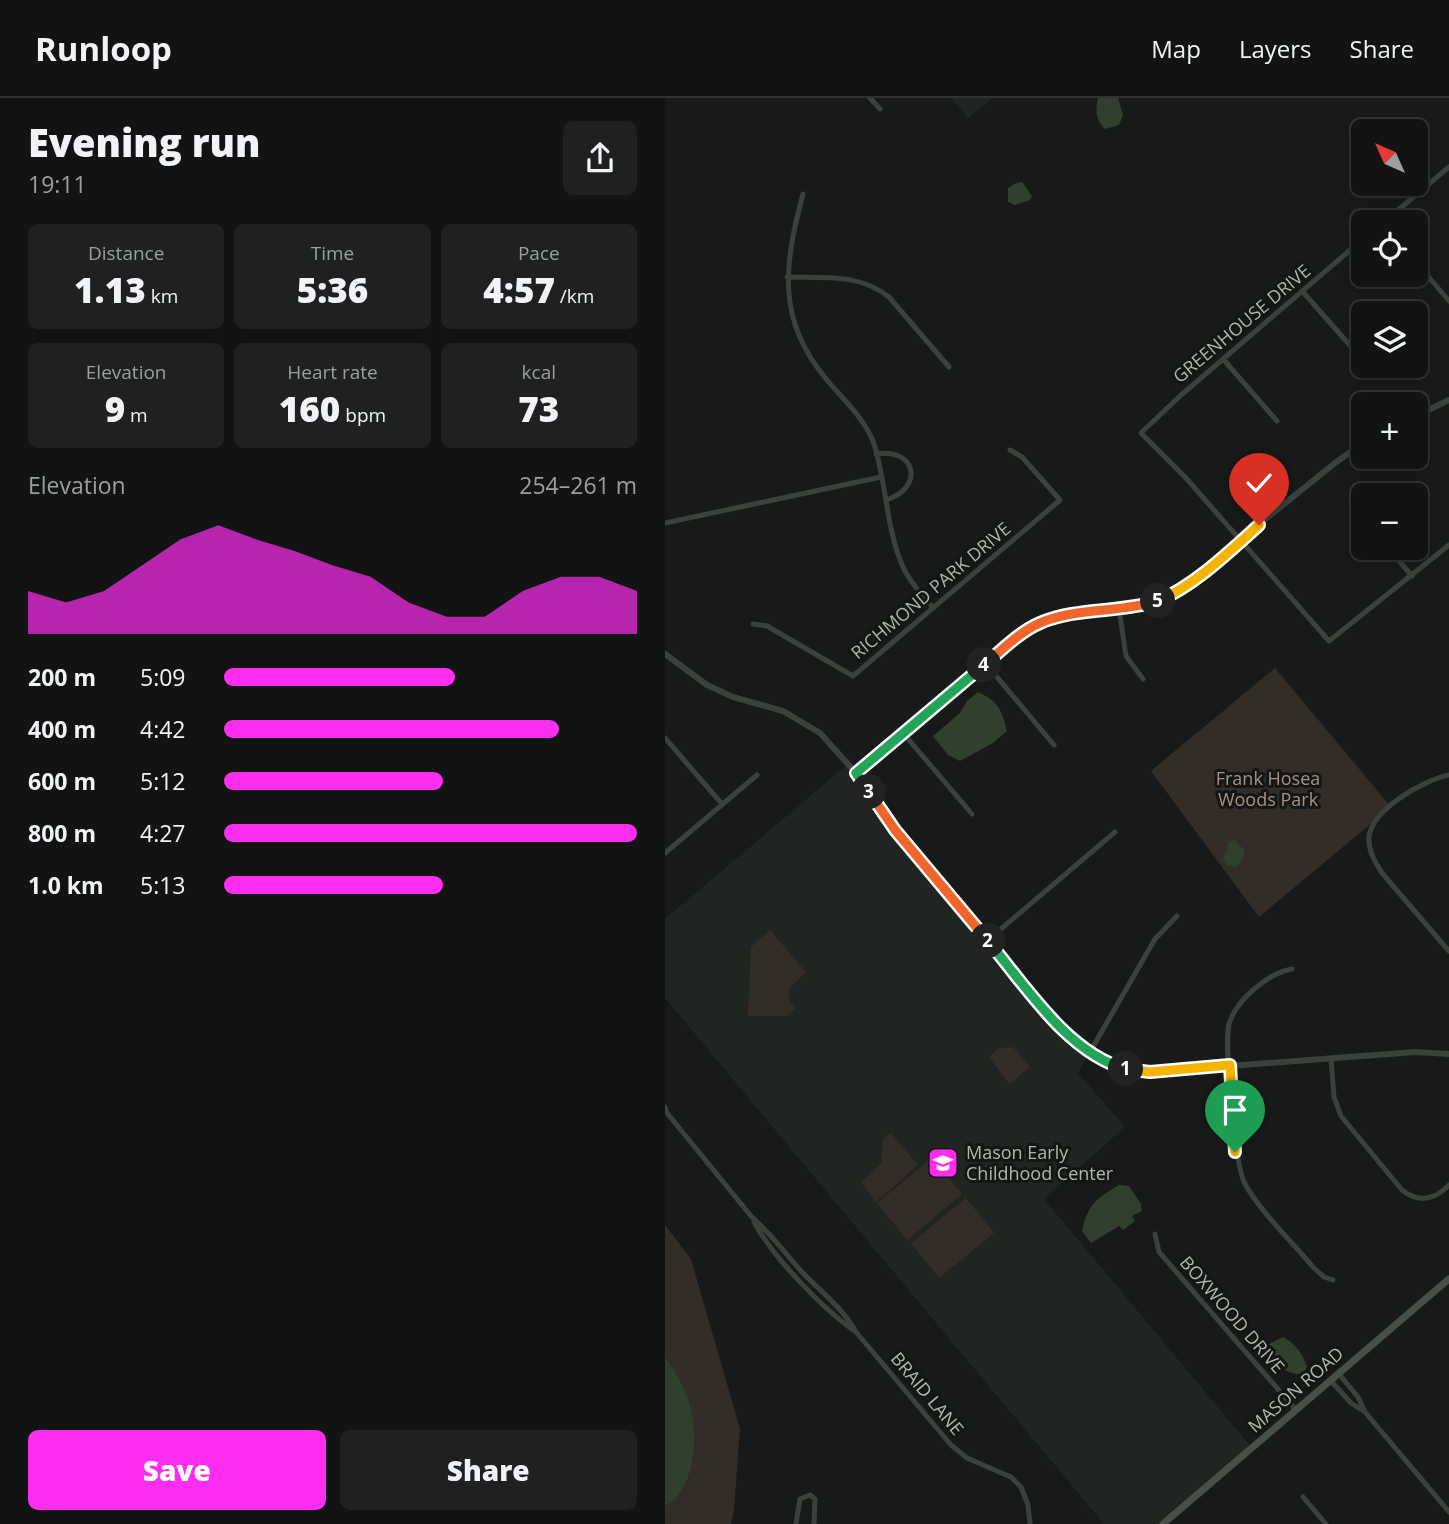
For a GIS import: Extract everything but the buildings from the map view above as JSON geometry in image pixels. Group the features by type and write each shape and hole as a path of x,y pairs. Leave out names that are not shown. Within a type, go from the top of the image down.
{"main road":[{"name":"MASON ROAD","path":"1163,1524 1449,1279"}],"street":[{"path":"870,98 880,108"},
{"path":"1398,210 1449,167"},
{"path":"803,194 787,277 789,304 799,339 819,371 865,426 876,454 898,554 905,572 933,608"},
{"name":"GREENHOUSE DRIVE","path":"1240,542 1185,477 1141,433 1351,249"},
{"path":"1428,276 1449,301"},
{"path":"787,277 850,279 877,288 949,367"},
{"path":"1302,291 1351,346"},
{"path":"1223,359 1277,421"},
{"path":"1428,410 1449,400"},
{"name":"RICHMOND PARK DRIVE","path":"753,624 767,626 853,676 1060,500 1022,457 1010,450"},
{"path":"876,454 890,452 900,455 911,472 905,491 886,500"},
{"path":"856,773 1038,624 1061,616 1144,605 1170,596 1351,452"},
{"path":"665,523 881,477"},
{"path":"1240,542 1329,641 1449,545"},
{"path":"1398,560 1412,576"},
{"path":"1119,609 1126,656 1143,679"},
{"path":"665,654 707,685 733,697 783,711 803,721 830,742 856,773 895,830 1061,1027 1090,1052 1115,1066 1150,1072 1415,1052 1449,1054"},
{"path":"986,664 1054,745"},
{"path":"903,733 972,814"},
{"path":"665,738 722,804"},
{"path":"665,853 757,775"},
{"path":"1449,775 1424,783 1391,807 1373,825 1369,843 1374,861 1382,873 1449,951"},
{"path":"988,940 1115,832"},
{"path":"1090,1052 1155,939 1177,916"},
{"path":"1292,969 1279,972 1267,980 1236,1010 1228,1032 1235,1152 1241,1175 1253,1196 1313,1267 1324,1277 1333,1280"},
{"path":"1331,1058 1334,1092 1341,1116 1402,1190 1413,1197 1427,1198 1449,1185"},
{"name":"BRAID LANE","path":"666,1110 751,1216 761,1235 841,1321 856,1332 951,1445 967,1458 1011,1477 1021,1488 1028,1505 1030,1524"},
{"name":"BOXWOOD DRIVE","path":"1155,1234 1159,1252 1296,1410"},
{"path":"1339,1374 1358,1396 1365,1412 1449,1511"},
{"path":"1331,1381 1351,1403 1365,1412"},
{"path":"796,1524 800,1499 810,1495 816,1504 814,1524"},
{"path":"1303,1497 1326,1524"}],"shaded area":[{"path":"951,98 993,98 968,118"},
{"path":"1098,98 1118,98 1123,115 1119,125 1105,129 1102,126 1097,115"},
{"path":"1022,182 1032,196 1030,200 1015,205 1008,202 1008,188"},
{"path":"978,692 998,707 1007,731 993,743 960,761 948,755 933,736 960,713 967,701"},
{"name":"Mason Early Childhood Center","path":"848,764 887,818 1060,1027 1090,1052 1078,1073 1125,1127 1044,1199 1252,1448 1163,1524 1104,1524 665,998 665,919"},
{"path":"1235,840 1244,850 1244,857 1236,867 1227,865 1223,859 1229,842"},
{"path":"1119,1185 1129,1186 1141,1204 1142,1211 1132,1216 1135,1221 1123,1230 1119,1226 1091,1243 1082,1231 1087,1214 1099,1199"},
{"path":"1283,1337 1295,1346 1303,1358 1307,1367 1303,1374 1287,1371 1267,1353 1269,1344"},
{"path":"665,1357 686,1393 693,1418 694,1447 683,1488 665,1506"}],"green space":[{"name":"Frank Hosea Woods Park","path":"1275,668 1391,807 1259,917 1151,771"},
{"path":"770,930 806,972 788,990 790,1002 796,1008 787,1016 748,1016 751,947"},
{"path":"1013,1047 1030,1067 1009,1084 989,1057 997,1049"},
{"path":"891,1133 918,1165 876,1202 861,1182 881,1164 883,1139"},
{"path":"932,1158 962,1194 907,1240 877,1203"},
{"path":"966,1198 994,1233 939,1278 911,1243"},
{"path":"665,1225 691,1259 740,1429 731,1524 665,1524"}],"place":[{"name":"Mason Early Childhood Center","path":"943,1163"}],"route":[{"path":"1235,1152 1230,1065 1150,1072 1135,1070 1106,1062 1070,1038 895,830 856,773 1027,630 1061,616 1141,606 1170,596 1259,525"}]}
